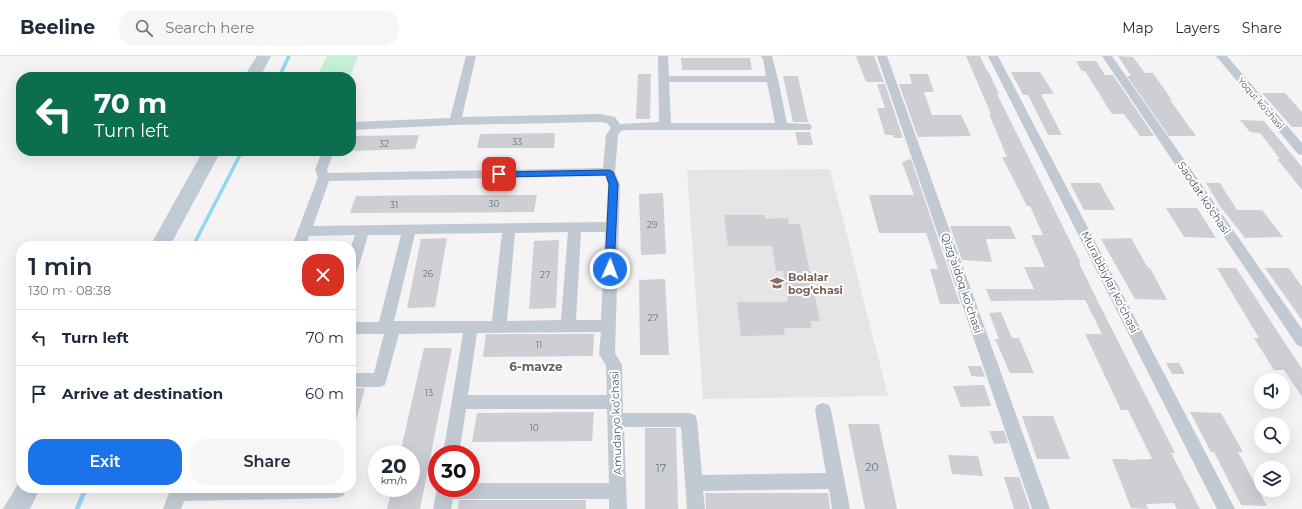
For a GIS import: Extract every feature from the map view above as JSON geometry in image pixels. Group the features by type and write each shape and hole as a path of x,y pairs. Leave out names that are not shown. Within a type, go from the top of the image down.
{"main road":[{"path":"255,72 264,56"},
{"path":"163,241 209,156"},
{"path":"16,509 25,493"}],"street":[{"path":"455,121 471,56"},
{"path":"663,56 665,126"},
{"path":"766,56 768,58 773,80 782,127"},
{"name":"Qizg'aldoq ko'chasi","path":"882,56 1041,509"},
{"name":"Murabbiylar ko'chasi","path":"993,56 1226,509"},
{"name":"Saodat ko'chasi","path":"1107,56 1302,341"},
{"name":"Yoqut ko'chasi","path":"1221,56 1302,151"},
{"path":"664,79 773,80"},
{"path":"356,126 455,121 600,118 611,120 617,128 626,126 806,127"},
{"name":"Amudaryo ko'chasi","path":"617,128 612,135 610,172 614,184 611,227 607,354 614,364 618,509"},
{"path":"301,241 324,177 321,170 326,156"},
{"path":"324,177 610,172"},
{"path":"568,326 575,227"},
{"path":"304,231 611,227"},
{"path":"499,326 509,228"},
{"path":"356,253 363,230"},
{"path":"356,380 380,380 409,230"},
{"path":"356,328 608,326"},
{"path":"452,445 471,327"},
{"path":"459,402 615,402"},
{"path":"823,410 841,509"},
{"path":"615,420 689,420 696,509"},
{"path":"694,483 836,481"},
{"path":"480,490 618,491"},
{"path":"177,497 268,493"},
{"path":"442,509 445,497"}],"shaded area":[{"name":"Bolalar bog'chasi","path":"830,169 888,396 703,399 687,170"}],"green space":[{"path":"327,56 358,56 352,72 319,72"}],"building":[{"path":"856,56 874,56 884,82 866,82"},
{"path":"966,56 980,56 988,71 999,94 997,94 1081,263 1079,263 1097,300 1175,453 1171,453 1200,509 1177,509 1174,503 1146,504 1148,509 1131,508 1112,459 1152,459 1128,410 1121,410 1085,334 1102,334 1085,300 991,301 986,289 1034,289 1024,267 1045,267 1031,235 1043,235 1030,206 1027,206 1002,157 1007,157 989,114 991,114"},
{"path":"1118,56 1133,57 1145,73 1153,73 1172,100 1169,99 1196,136 1169,136 1127,76 1131,76"},
{"path":"681,58 750,58 752,70 682,70"},
{"path":"1076,61 1096,61 1105,75 1113,75 1154,136 1140,136 1124,114 1112,114 1085,71 1082,71"},
{"path":"1011,72 1040,72 1054,94 1041,94 1062,135 1048,135 1028,95 1023,95"},
{"path":"638,74 651,74 650,119 636,119"},
{"path":"909,74 928,74 934,92 924,92 932,115 961,115 971,136 918,137 899,84 912,84"},
{"path":"783,76 798,76 808,122 793,122"},
{"path":"877,84 885,84 903,138 894,138 893,135 885,135 877,108 885,108"},
{"path":"1262,93 1285,93 1302,112 1302,127 1292,127"},
{"path":"1240,120 1264,121 1302,167 1302,190 1277,159 1280,159 1260,133 1250,132"},
{"path":"795,132 810,132 813,145 798,145"},
{"path":"555,133 554,148 477,148 480,134"},
{"path":"419,135 415,149 356,151 356,136"},
{"path":"911,159 960,304 940,304 930,269 938,269 926,233 879,233 869,195 914,195 902,162"},
{"path":"1070,183 1100,183 1115,210 1084,210"},
{"path":"1206,183 1220,183 1237,210 1262,210 1283,237 1245,238 1220,206"},
{"path":"663,193 666,254 641,255 639,194"},
{"path":"537,195 534,212 350,213 356,196"},
{"path":"1166,208 1197,208 1216,238 1184,237"},
{"path":"724,215 765,215 765,219 788,218 789,224 800,224 820,321 810,321 812,328 784,328 785,335 741,336 737,302 788,302 783,271 776,271 772,246 728,246"},
{"path":"950,226 1010,226 1016,239 986,239 992,262 962,260"},
{"path":"447,238 435,307 407,308 421,239"},
{"path":"1131,238 1148,268 1150,268 1167,300 1135,299 1101,239"},
{"path":"559,240 556,308 529,309 534,241"},
{"path":"1217,268 1236,268 1302,369 1302,397 1290,379 1290,373 1286,373 1284,370 1274,370 1254,338 1259,338"},
{"path":"1265,268 1289,268 1302,287 1302,320"},
{"path":"665,279 669,355 640,355 639,280"},
{"path":"1001,312 1012,338 1019,338 1034,373 1010,373 995,339 999,339 989,313"},
{"path":"486,334 594,334 593,356 483,357"},
{"path":"424,348 452,348 433,445 428,445 428,469 420,509 387,509 390,497 420,497 420,445 402,445"},
{"path":"1166,363 1179,363 1185,374 1172,374"},
{"path":"968,366 981,366 985,377 971,376"},
{"path":"984,385 991,406 961,407 953,386"},
{"path":"356,388 365,388 356,421"},
{"path":"594,412 592,441 472,442 477,413"},
{"path":"1190,412 1221,413 1243,452 1238,452 1254,482 1254,497 1262,497 1267,506 1241,505 1214,452 1211,452"},
{"path":"1022,416 1053,416 1070,459 1037,459"},
{"path":"848,424 879,424 897,509 865,509"},
{"path":"645,428 676,428 678,509 645,509"},
{"path":"989,431 1004,431 1008,443 994,444"},
{"path":"948,455 978,456 983,476 952,474"},
{"path":"1004,477 1019,477 1030,509 1014,509"},
{"path":"705,493 828,493 830,509 706,509"},
{"path":"459,500 586,500 586,509 458,509"}],"waterway":[{"path":"281,72 289,56"},
{"path":"196,241 239,156"},
{"path":"77,509 84,493"}],"place":[{"name":"Bolalar bog'chasi","path":"777,283"}],"district":[{"name":"6-mavze","path":"536,366"}],"route":[{"path":"499,174 610,172 614,184 610,269"}]}
